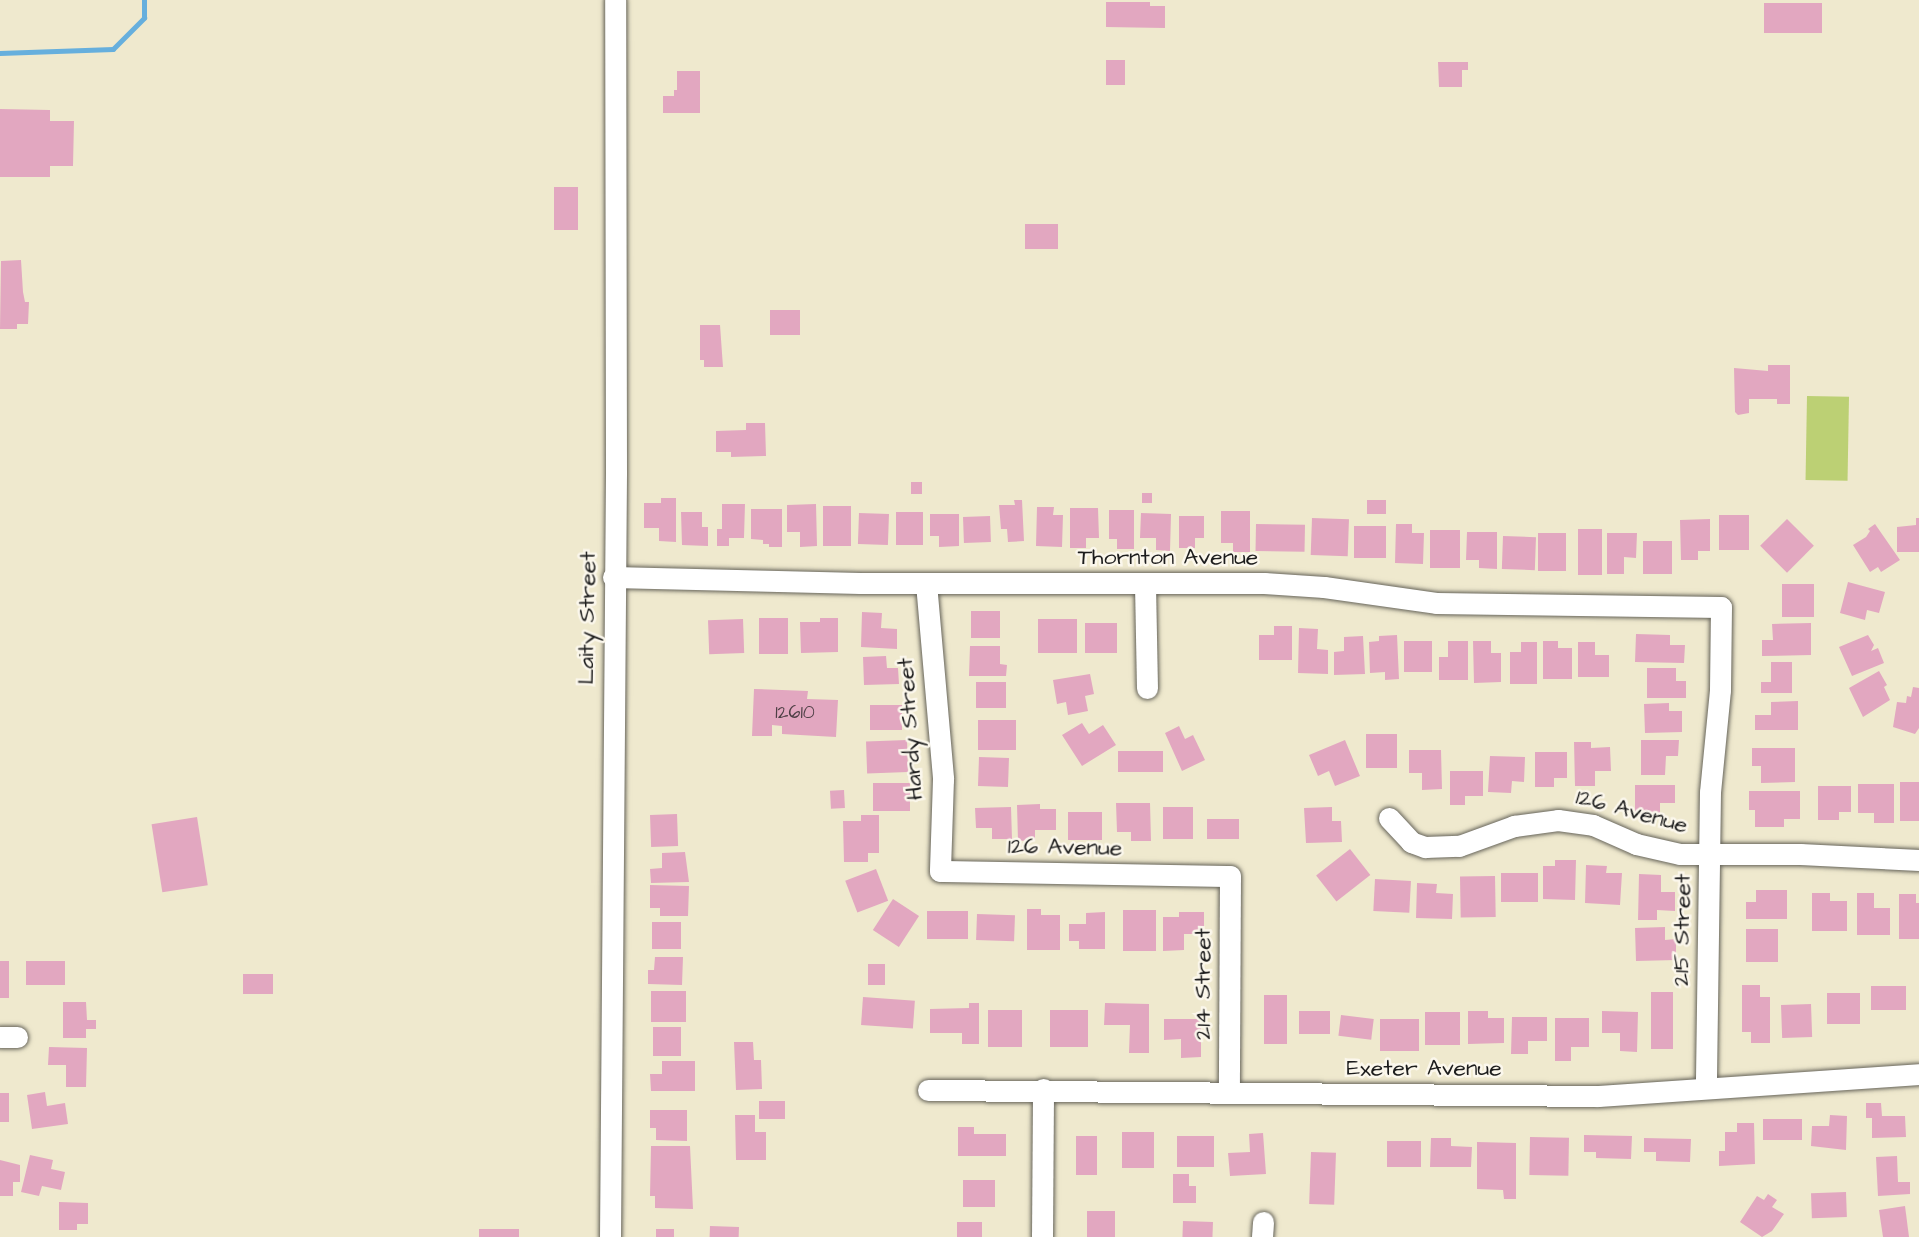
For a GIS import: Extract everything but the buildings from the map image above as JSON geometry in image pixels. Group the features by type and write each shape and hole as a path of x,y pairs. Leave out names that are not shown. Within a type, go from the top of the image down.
{"street":[{"name":"Laity Street","path":"610,1237 613,577 616,473 615,0"},
{"name":"Thornton Avenue","path":"613,577 926,583 1293,584 1436,603 1721,607"},
{"name":"Hardy Street","path":"926,583 943,779 940,871"},
{"path":"1145,584 1147,688"},
{"name":"215 Street","path":"1706,1087 1710,792 1720,690 1721,607"},
{"name":"126 Avenue","path":"1389,818 1411,842 1425,847 1459,846 1514,826 1558,820 1593,825 1636,844 1665,852 1800,854 1919,860"},
{"name":"126 Avenue","path":"940,871 1230,877"},
{"name":"214 Street","path":"1229,1092 1230,877"},
{"name":"Exeter Avenue","path":"928,1090 1598,1096 1919,1074"},
{"path":"1042,1237 1043,1089"}],"green space":[{"path":"1807,396 1849,397 1848,481 1806,480"}],"waterway":[{"path":"0,53 113,49 144,18 144,0"}]}
